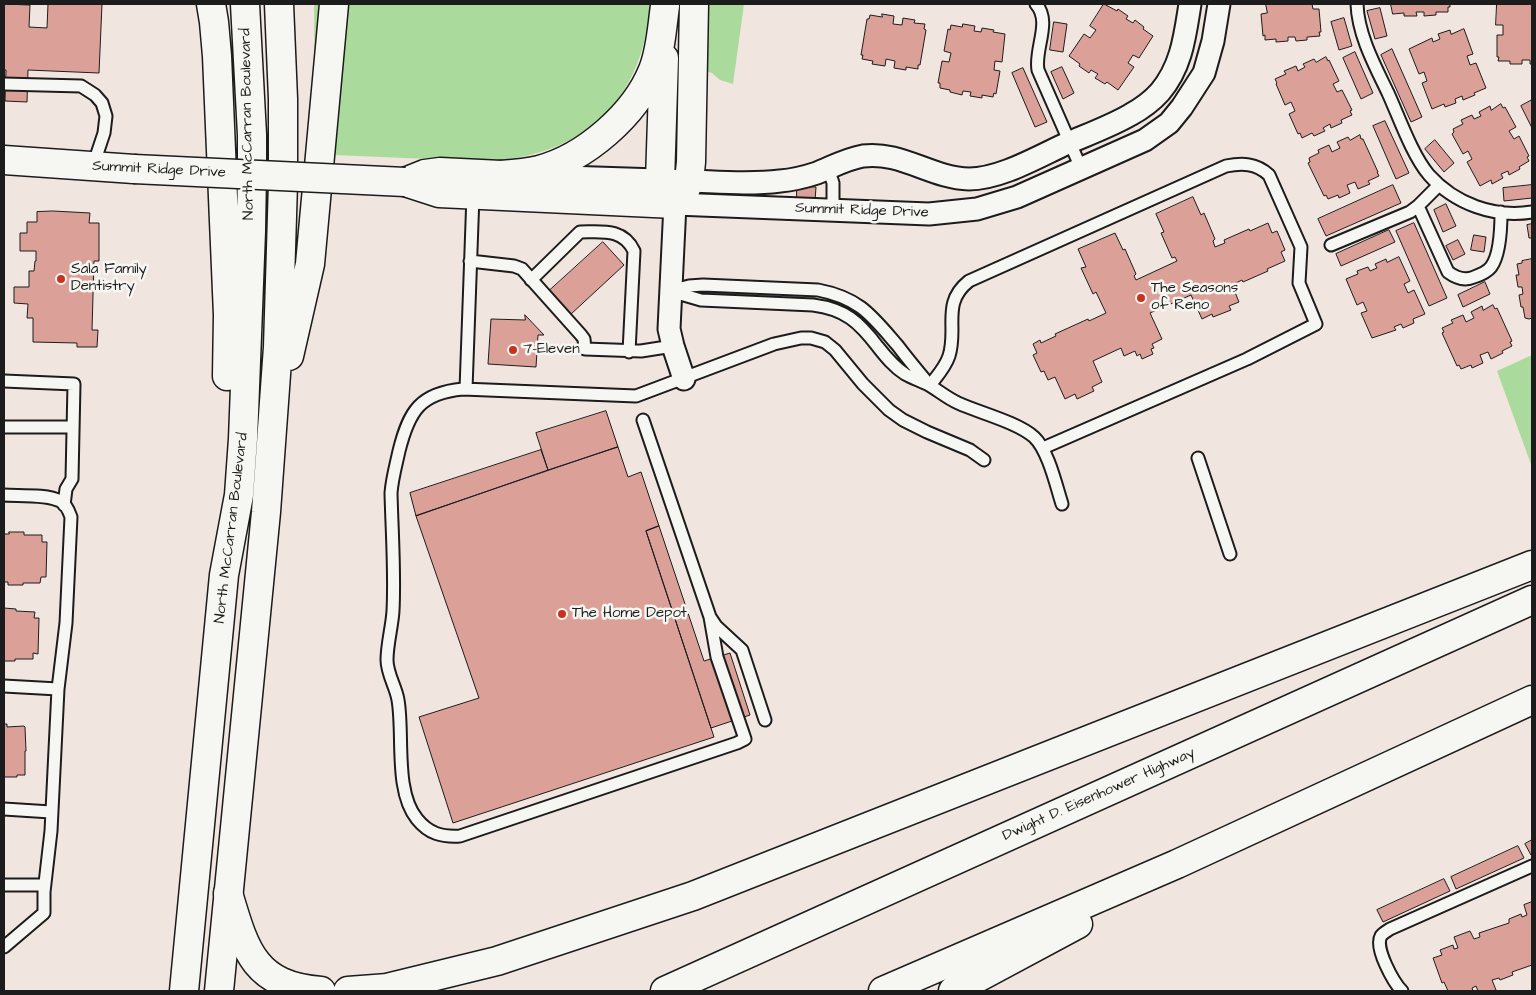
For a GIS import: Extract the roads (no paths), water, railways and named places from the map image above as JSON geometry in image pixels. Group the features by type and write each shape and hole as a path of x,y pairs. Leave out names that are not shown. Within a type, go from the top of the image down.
{"main road":[{"path":"211,4 217,56 228,315 224,575"},
{"name":"North McCarran Boulevard","path":"184,991 224,575 239,495 242,458 251,231 252,135 245,4"},
{"name":"North McCarran Boulevard","path":"219,991 266,512 278,347 283,99 279,4"},
{"path":"271,435 310,264 334,4"},
{"path":"674,204 683,195 689,181 691,162 694,4"},
{"path":"501,175 539,170 558,163 601,137 619,120 634,104 653,70 659,50 664,5"},
{"path":"660,181 664,5"},
{"name":"Summit Ridge Drive","path":"4,160 134,170 405,182 439,193 674,204"},
{"name":"Summit Ridge Drive","path":"405,182 425,174 440,172 501,175"},
{"path":"348,991 381,990 497,961 693,896 1532,565"},
{"name":"Dwight D. Eisenhower Highway","path":"665,991 1532,600"},
{"path":"883,991 1177,864 1532,700"},
{"path":"953,991 1110,907 1177,864"},
{"path":"228,893 246,943 261,968 274,979 291,987 321,991"}],"street":[{"name":"Summit Ridge Drive","path":"501,175 742,183 801,178 847,160 862,156 876,156 904,160 942,175 971,179 988,176 1008,170 1130,115 1144,106 1159,93 1179,60 1184,43 1190,4"},
{"name":"Summit Ridge Drive","path":"674,204 930,214 977,209 1017,197 1155,134 1169,123 1198,84 1209,58 1219,4"},
{"path":"660,181 664,193 674,204 669,329 684,379"}],"lane":[{"path":"1036,4 1040,8 1043,17 1037,62 1038,70 1081,168"},
{"path":"1357,4 1363,35 1374,64 1416,154 1428,174 1457,199 1482,210 1532,212"},
{"path":"4,84 81,86 99,98 105,109 106,123 93,167"},
{"path":"930,385 944,367 948,357 951,346 952,305 961,287 969,281 1226,166 1245,164 1263,170 1268,175 1301,247 1299,283 1316,324 1247,359 1043,448"},
{"path":"828,168 833,183 833,210"},
{"path":"1331,245 1410,212 1439,185"},
{"path":"466,389 473,195"},
{"path":"1418,206 1448,272 1454,277 1461,279 1471,278 1484,273 1491,267 1496,258 1501,212"},
{"path":"532,280 580,232 612,233 622,236 630,242 634,251 629,352"},
{"path":"470,261 514,266 522,269 581,335 584,340 585,349 629,352 673,346"},
{"path":"670,291 689,286 703,285 818,290 833,293 855,303 875,318 930,385 942,395 1027,432 1036,438 1043,448 1062,504"},
{"path":"643,420 710,617 717,657 745,739 460,836 446,837 431,833 416,818 407,798 402,770 399,703 387,660 393,613 394,577 390,494 408,420 423,402 436,394 449,390 466,389 626,397 646,393 774,344 801,338 812,338 825,342 836,350 863,384 888,410 927,432 970,450 984,460"},
{"path":"4,381 74,384 72,479 66,489 64,504"},
{"path":"4,427 73,427"},
{"path":"1198,458 1230,554"},
{"path":"4,495 46,498 59,501 67,507 71,517 66,623 58,689 52,812 44,885 44,913 4,947"},
{"path":"710,617 716,626 742,650 765,720"},
{"path":"4,686 58,689"},
{"path":"4,809 52,812"},
{"path":"1402,991 1389,972 1381,951 1380,940 1384,933 1532,866"},
{"path":"4,885 44,885"}],"place":[{"name":"Sala Family Dentistry","path":"61,279"},
{"name":"The Seasons of Reno","path":"1141,298"},
{"name":"7-Eleven","path":"513,350"},
{"name":"The Home Depot","path":"562,614"}]}
